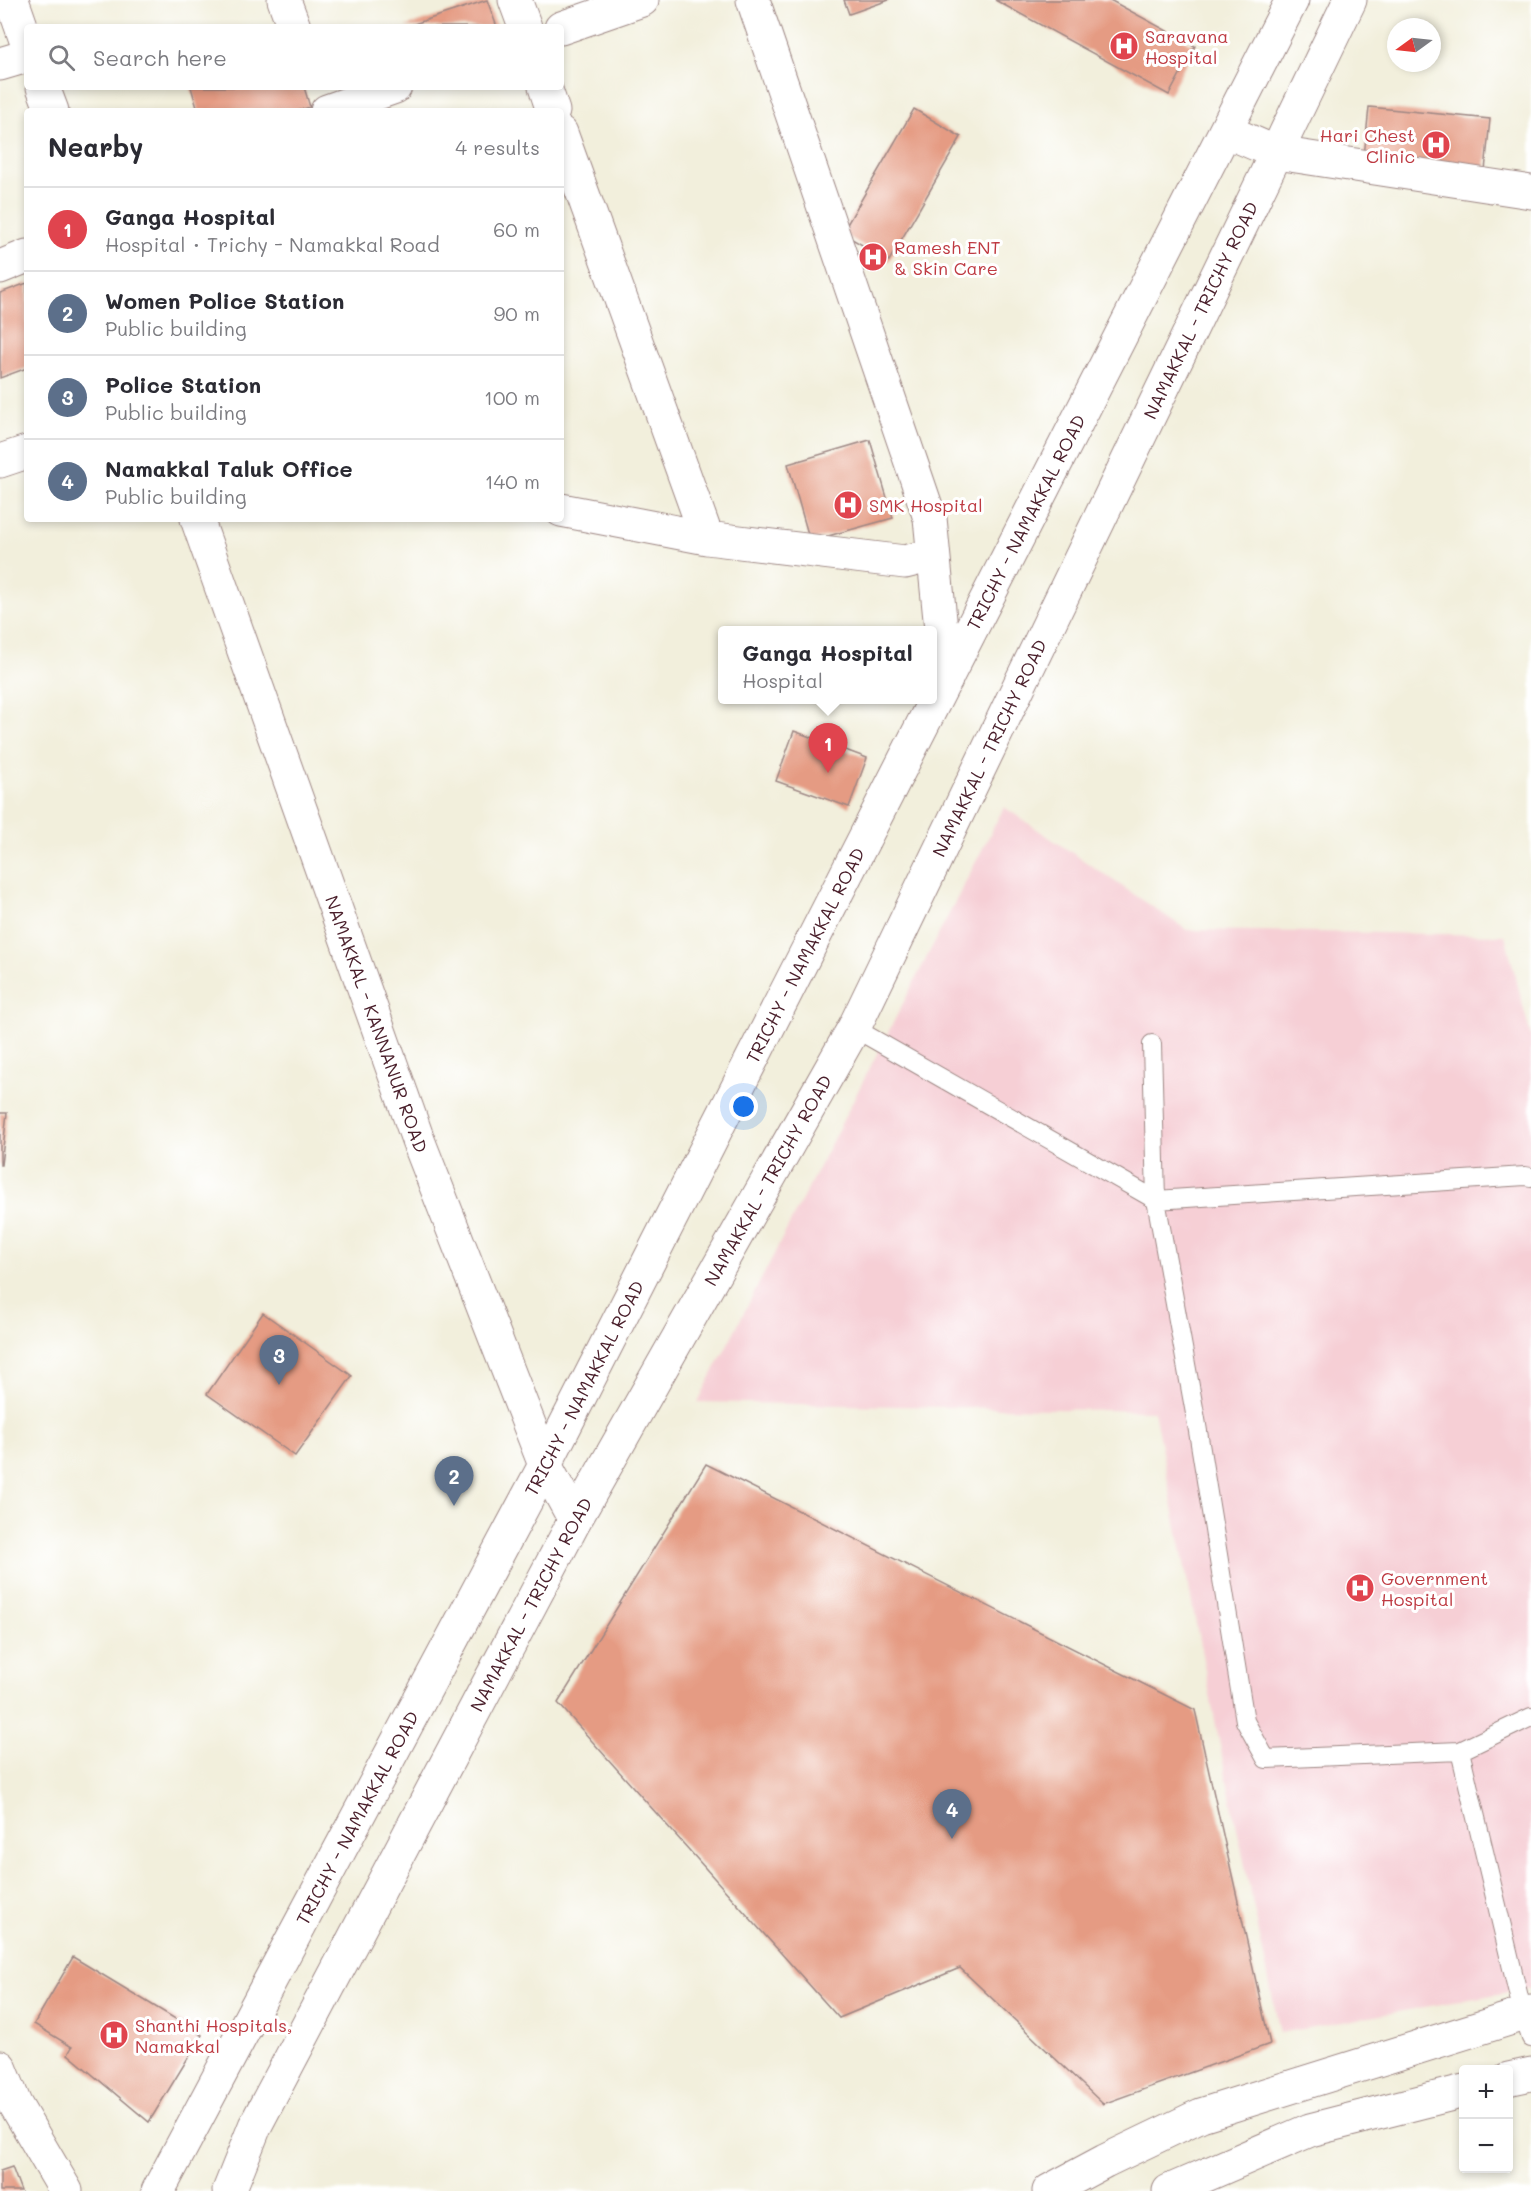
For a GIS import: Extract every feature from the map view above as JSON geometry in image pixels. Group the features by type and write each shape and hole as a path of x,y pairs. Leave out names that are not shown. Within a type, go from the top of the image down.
{"main road":[{"path":"12,0 24,34"},
{"path":"284,0 293,24"},
{"path":"515,0 524,24"},
{"path":"564,27 642,0"},
{"path":"753,0 930,518 946,680"},
{"name":"TRICHY - NAMAKKAL ROAD","path":"937,698 1292,0"},
{"path":"1277,153 1350,0"},
{"path":"0,64 24,57"},
{"path":"44,90 51,108"},
{"path":"316,90 324,108"},
{"path":"334,108 386,90"},
{"path":"546,90 552,108"},
{"path":"1226,131 1277,153 1531,192"},
{"path":"564,141 707,538"},
{"name":"NAMAKKAL - TRICHY ROAD","path":"229,2191 255,2126 575,1520 854,1029 1277,153"},
{"path":"0,267 24,257"},
{"path":"0,460 24,453"},
{"path":"564,511 707,538 905,562 933,555 934,558"},
{"name":"NAMAKKAL - KANNANUR ROAD","path":"198,522 418,1140 545,1465 575,1520"},
{"name":"TRICHY - NAMAKKAL ROAD","path":"158,2191 545,1465 934,704"},
{"path":"1049,2191 1105,2161 1202,2115 1528,2021"},
{"path":"0,2067 7,2108 66,2191"},
{"path":"1513,2078 1531,2074"},
{"path":"1169,2191 1310,2130 1459,2092"}],"lane":[{"path":"854,1029 1156,1200 1531,1177"},
{"path":"1152,1044 1156,1200 1197,1419 1245,1721 1266,1760 1460,1751 1531,1718"},
{"path":"1460,1751 1528,2021"}],"shaded area":[{"name":"Government Hospital","path":"1004,807 1187,930 1505,935 1531,1037 1531,1988 1280,2033 1224,1766 1154,1411 698,1402"}],"building":[{"path":"487,0 496,24 414,24"},
{"path":"844,0 889,0 849,14"},
{"path":"995,0 1110,0 1195,46 1169,95"},
{"path":"192,90 305,90 310,107 307,108 197,108"},
{"path":"1369,107 1490,119 1485,171 1364,157"},
{"path":"914,109 961,137 889,261 842,233"},
{"path":"24,284 24,369 0,378 0,293"},
{"path":"870,440 893,518 810,541 788,464"},
{"path":"794,731 867,758 849,807 776,781"},
{"path":"0,1113 7,1113 1,1165 0,1165"},
{"path":"263,1313 352,1376 295,1456 207,1394"},
{"path":"706,1464 1195,1710 1270,2044 1103,2104 960,1968 839,2018 558,1703"},
{"path":"73,1957 202,2035 149,2122 68,2054 72,2047 34,2024"},
{"path":"12,2167 21,2191 0,2191 0,2171"}],"place":[{"name":"Saravana Hospital","path":"1124,46"},
{"name":"Hari Chest Clinic","path":"1436,145"},
{"name":"Ramesh ENT & Skin Care","path":"873,257"},
{"name":"SMK Hospital","path":"848,505"},
{"name":"Ganga Hospital","path":"828,773"},
{"name":"Police Station","path":"279,1385"},
{"name":"Women Police Station","path":"454,1506"},
{"name":"Government Hospital","path":"1360,1588"},
{"name":"Namakkal Taluk Office","path":"952,1839"},
{"name":"Shanthi Hospitals, Namakkal","path":"114,2035"}]}
